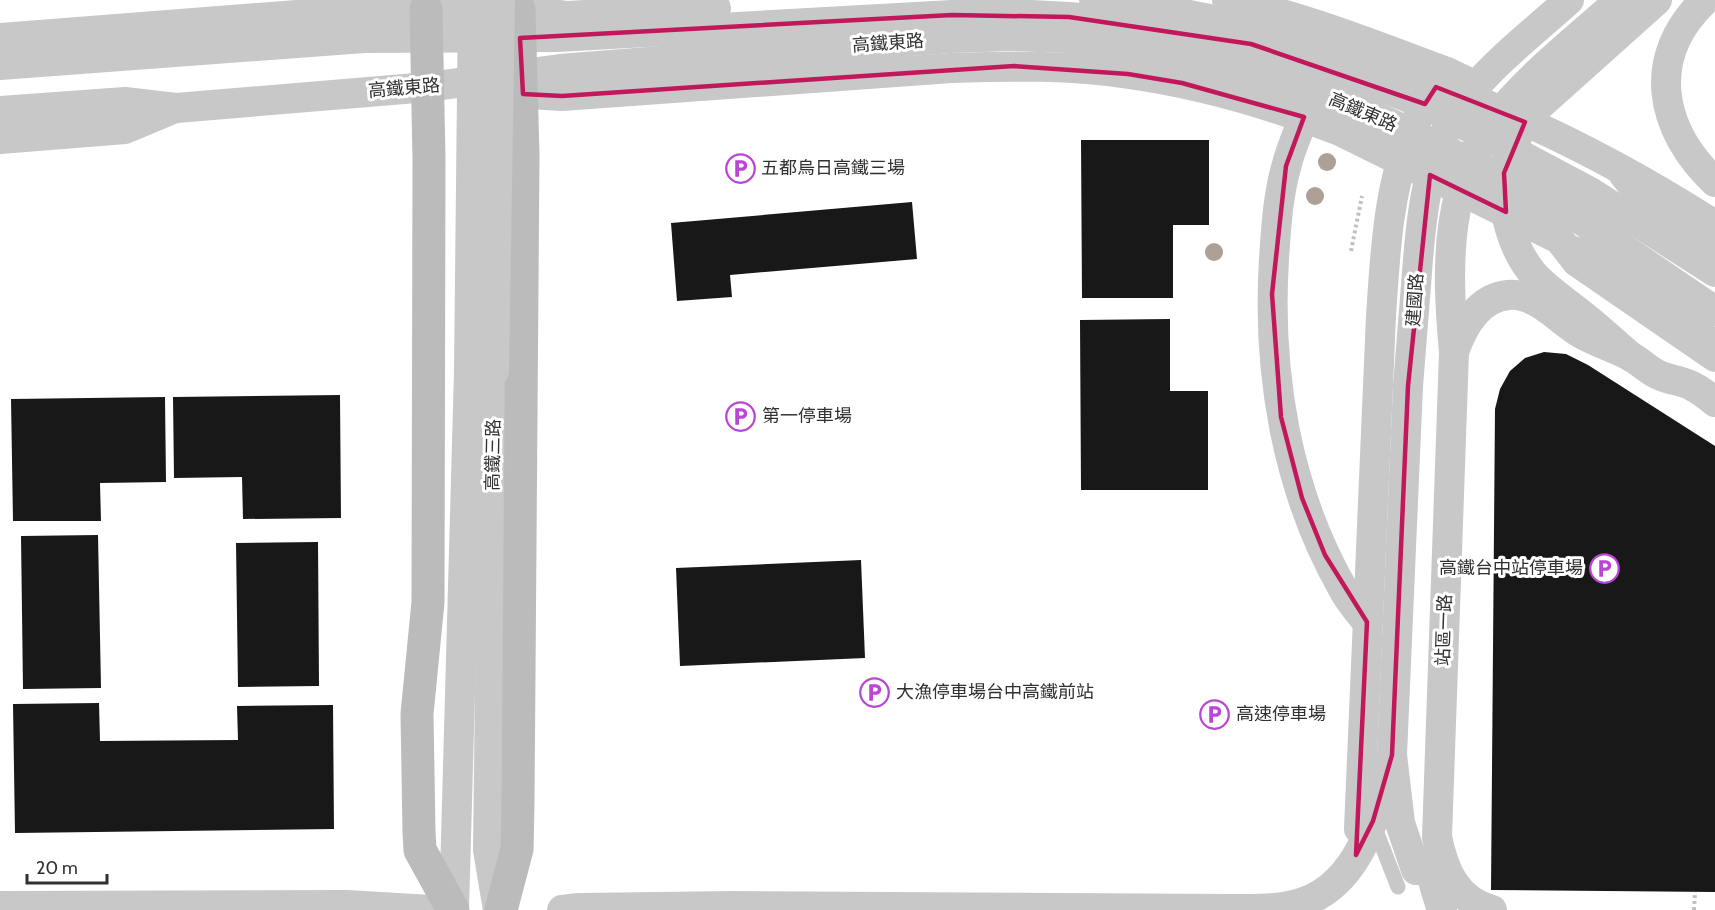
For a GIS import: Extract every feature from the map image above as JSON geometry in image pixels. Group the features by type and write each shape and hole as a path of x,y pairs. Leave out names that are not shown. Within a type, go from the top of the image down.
{"street":[{"name":"高鐵三路","path":"473,0 482,371 488,850 500,910"},
{"path":"521,12 567,16 866,0"},
{"path":"1094,0 1193,15 1256,29 1333,51 1469,98 1533,125 1600,158 1715,225"},
{"path":"1227,0 1260,7 1333,30 1447,72 1715,208"},
{"name":"建國路","path":"1377,754 1396,654 1408,386 1422,219 1430,177 1438,149 1469,95 1493,69 1569,0"},
{"name":"站區一路","path":"1442,910 1435,891 1431,863 1437,837 1454,352 1449,269 1457,205 1470,161 1502,109 1620,0"},
{"path":"1657,0 1532,112 1519,130 1504,172 1503,195 1506,216 1512,238 1522,258 1536,276 1631,357 1660,376 1691,385 1715,402"},
{"path":"1706,0 1686,22 1676,39 1669,59 1666,82 1671,114 1686,149 1715,182"},
{"path":"0,38 361,10 426,24"},
{"name":"高鐵三路","path":"453,910 482,371 521,12"},
{"name":"高鐵三路","path":"500,910 517,849 518,814 521,535 521,12"},
{"name":"高鐵東路","path":"0,65 364,38 426,24 521,12 1012,14 1069,16 1146,25 1251,44 1323,65 1425,104 1592,193 1715,272"},
{"name":"高鐵三路","path":"426,24 428,602 417,714 419,832 420,850 453,910"},
{"name":"高鐵東路","path":"0,111 125,102 176,108 428,87 522,84 560,69 950,38 1012,36 1068,38 1132,45 1190,55 1244,70 1352,106 1406,147 1574,215 1715,310"},
{"path":"522,84 562,96 951,68 1066,68 1128,74 1182,83 1304,117 1341,131 1406,147 1559,239 1577,262 1715,357"},
{"path":"562,910 579,908 1260,909 1304,902 1322,893 1346,872 1373,821 1377,754 1367,622 1387,232 1406,147 1425,104 1447,72"},
{"path":"0,138 125,129 176,108"},
{"path":"1304,117 1286,166 1276,224 1272,294 1274,357 1281,417 1302,498 1325,555 1344,591 1367,622"},
{"path":"1454,352 1469,319 1481,306 1495,298 1510,295 1523,296 1580,333 1631,357"},
{"path":"1356,855 1360,817 1377,754"},
{"path":"1377,754 1400,823 1407,879"},
{"name":"站區一路","path":"1437,837 1442,861 1452,882 1466,896 1482,907 1492,910"},
{"path":"0,906 347,905 431,910"}],"lane":[{"path":"1590,143 1625,188 1715,247"},
{"path":"1559,239 1587,247 1715,336"},
{"path":"1373,821 1407,879"}],"path":[{"path":"1351,251 1363,193"},
{"path":"1694,910 1695,892"}],"highlighted area":[{"path":"952,15 1069,17 1251,44 1425,104 1436,87 1525,122 1504,173 1506,212 1430,175 1408,386 1392,755 1373,821 1356,855 1367,622 1325,555 1302,498 1281,417 1272,294 1286,166 1304,117 1182,83 1128,74 1014,66 562,96 523,94 520,38"}],"building":[{"path":"1081,140 1209,140 1209,225 1173,225 1173,298 1082,298"},
{"path":"912,202 917,259 730,275 732,297 677,301 671,223"},
{"path":"1170,319 1170,391 1208,391 1208,490 1081,490 1080,320"},
{"name":"高鐵台中站停車場","path":"1544,352 1566,354 1588,365 1715,446 1715,892 1491,890 1495,409 1500,389 1510,371 1525,358"},
{"path":"340,395 341,518 243,519 242,477 174,478 173,397"},
{"path":"165,397 166,482 100,483 101,521 13,521 11,399"},
{"path":"98,535 101,688 23,689 21,536"},
{"path":"318,542 319,686 238,687 236,543"},
{"path":"861,560 865,658 680,666 676,568"},
{"path":"99,703 100,741 238,740 237,706 333,705 334,829 15,833 13,704"}],"place":[{"name":"五都烏日高鐵三場","path":"740,168"},
{"name":"第一停車場","path":"741,416"},
{"name":"高鐵台中站停車場","path":"1604,568"},
{"name":"大漁停車場台中高鐵前站","path":"875,692"},
{"name":"高速停車場","path":"1215,714"}]}
